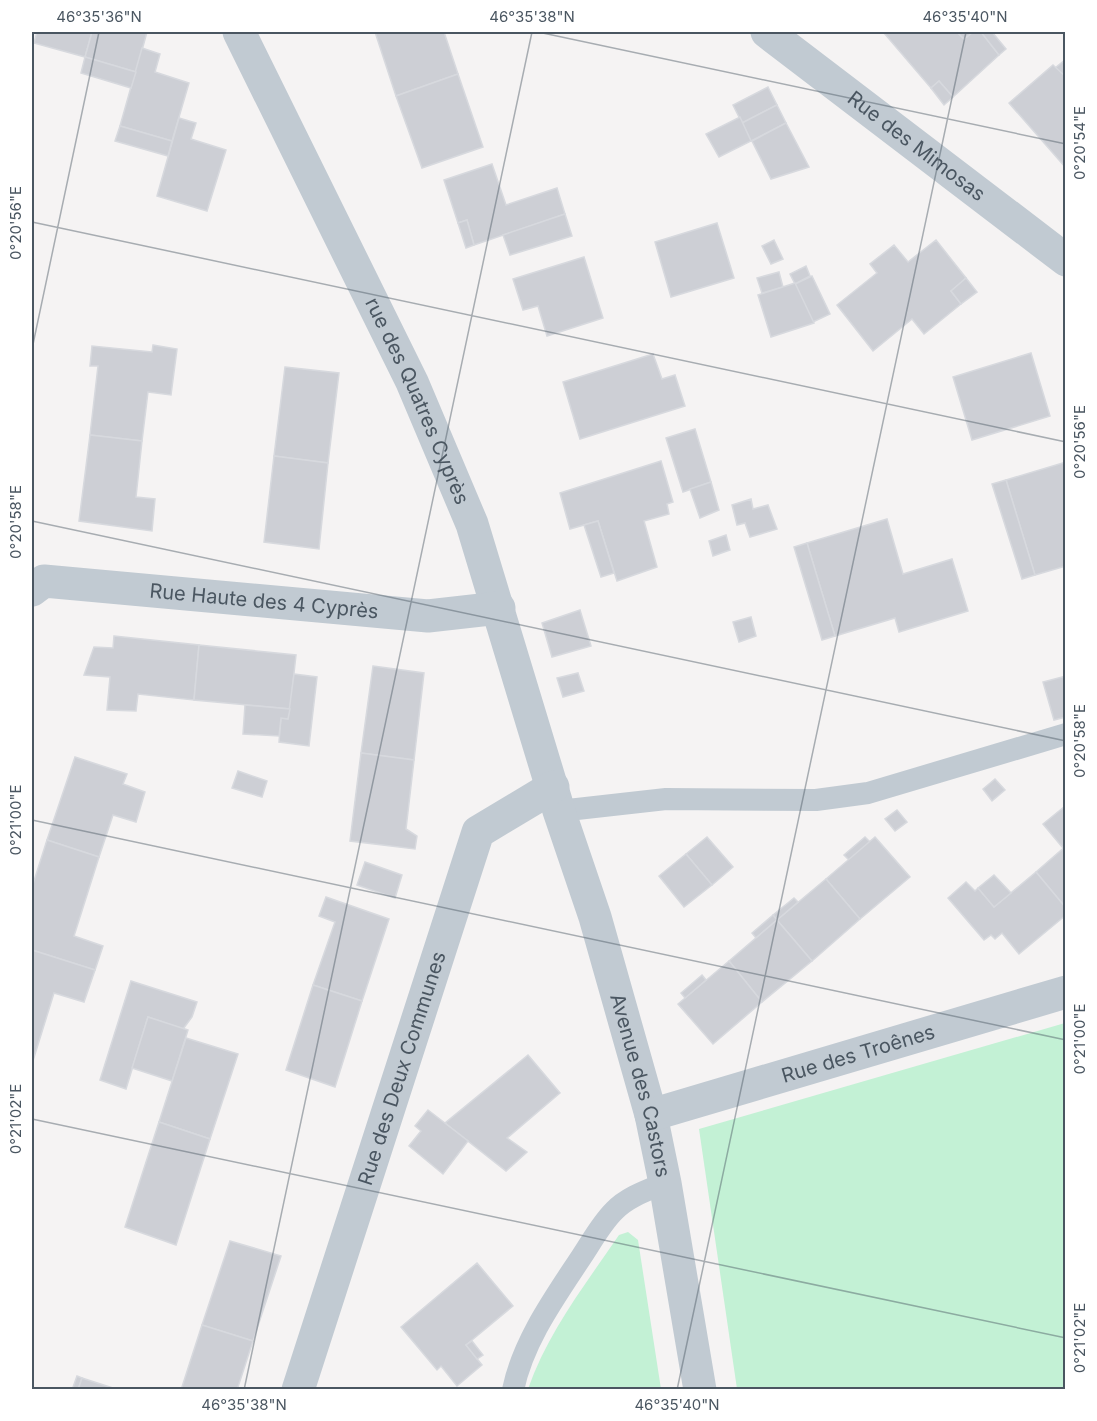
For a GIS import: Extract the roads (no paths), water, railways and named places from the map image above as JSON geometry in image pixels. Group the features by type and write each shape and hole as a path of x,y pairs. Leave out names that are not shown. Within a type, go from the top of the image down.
{"street":[{"name":"rue des Quatres Cyprès","path":"238,32 412,382 472,524 556,799"},
{"name":"Rue des Mimosas","path":"767,32 1065,260"},
{"name":"Rue Haute des 4 Cyprès","path":"32,590 44,580 428,616 499,608"},
{"name":"Avenue des Castors","path":"556,799 595,916 651,1115 665,1183 700,1389"},
{"name":"Rue des Deux Communes","path":"298,1389 478,832 556,799"},
{"name":"Rue des Troênes","path":"651,1115 1065,992"}],"lane":[{"path":"556,799 797,801 868,793 1065,734"},
{"path":"513,1389 530,1341 557,1293 600,1228 614,1210 632,1197 665,1183"}]}
